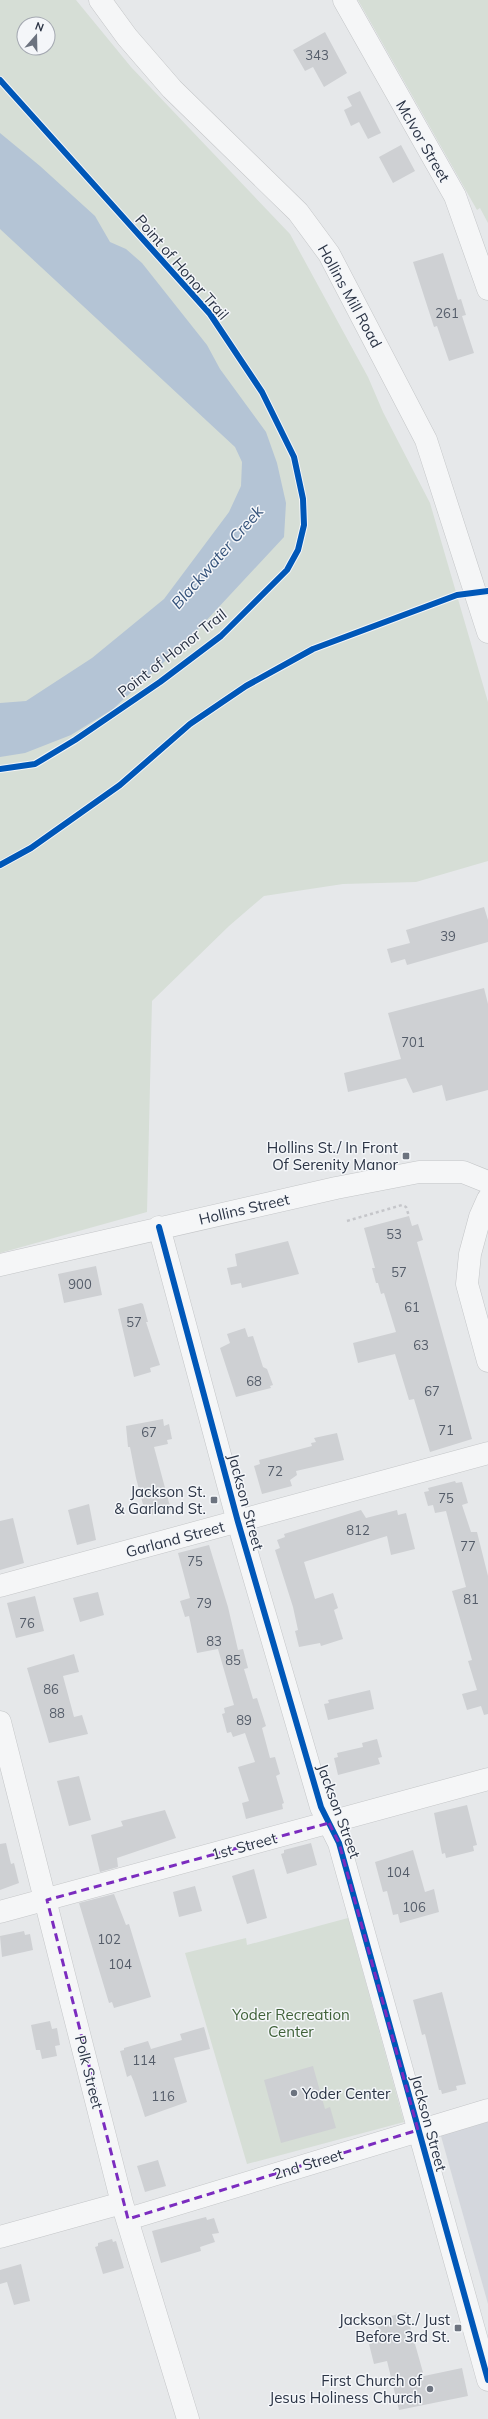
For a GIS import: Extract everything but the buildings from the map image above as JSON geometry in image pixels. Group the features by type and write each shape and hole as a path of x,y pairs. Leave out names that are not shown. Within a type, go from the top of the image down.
{"street":[{"name":"Hollins Mill Road","path":"100,0 127,37 172,89 298,212 329,254 426,440 488,632"},
{"name":"McIvor Street","path":"344,0 454,196 488,289"},
{"name":"Hollins Street","path":"0,1265 159,1227 336,1188 419,1172 463,1172 488,1182"},
{"path":"488,1198 480,1217 470,1254 467,1284 488,1361"},
{"name":"Jackson Street","path":"159,1227 238,1522 318,1797 328,1823 339,1842 488,2380"},
{"name":"Garland Street","path":"0,1586 488,1453"},
{"name":"Polk Street","path":"0,1722 125,2211 188,2419"},
{"name":"1st Street","path":"0,1912 488,1779"},
{"name":"2nd Street","path":"0,2237 125,2211 488,2110"}],"path":[{"path":"347,1220 402,1205 406,1207 409,1216"}],"highlighted area":[{"path":"329,1823 339,1843 418,2130 128,2219 47,1900"}],"shaded area":[{"path":"488,2115 488,2304 439,2129"}],"green space":[{"path":"0,0 76,0 131,67 290,234 368,377 383,412 430,503 488,702 488,861 416,882 343,884 264,896 229,926 152,1001 147,1212 0,1253"},
{"path":"358,0 488,0 488,223 480,208 477,210"},
{"name":"Yoder Recreation Center","path":"348,1918 404,2122 247,2164 185,1953 246,1938 247,1945"}],"water":[{"name":"Blackwater Creek","path":"0,133 40,166 95,216 110,242 126,249 142,263 207,345 220,369 266,432 277,463 286,503 284,537 190,638 113,709 71,735 25,753 0,757 0,703 26,701 92,658 164,599 229,512 241,486 242,462 235,447 0,229"}],"cycle path":[{"name":"Point of Honor Trail","path":"0,80 210,314 262,392 294,457 303,499 304,525 298,550 287,570 221,636 160,682 75,740 35,764 0,769"},
{"path":"0,865 31,848 120,785 190,724 246,686 313,649 457,595 488,591"},
{"path":"159,1227 238,1522 321,1807 339,1843 488,2380"}],"place":[{"name":"Hollins St./ In Front Of Serenity Manor","path":"406,1156"},
{"name":"Jackson St. & Garland St.","path":"214,1500"},
{"name":"Yoder Center","path":"294,2093"},
{"name":"Jackson St./ Just Before 3rd St.","path":"458,2328"},
{"name":"First Church of Jesus Holiness Church","path":"430,2389"}]}
